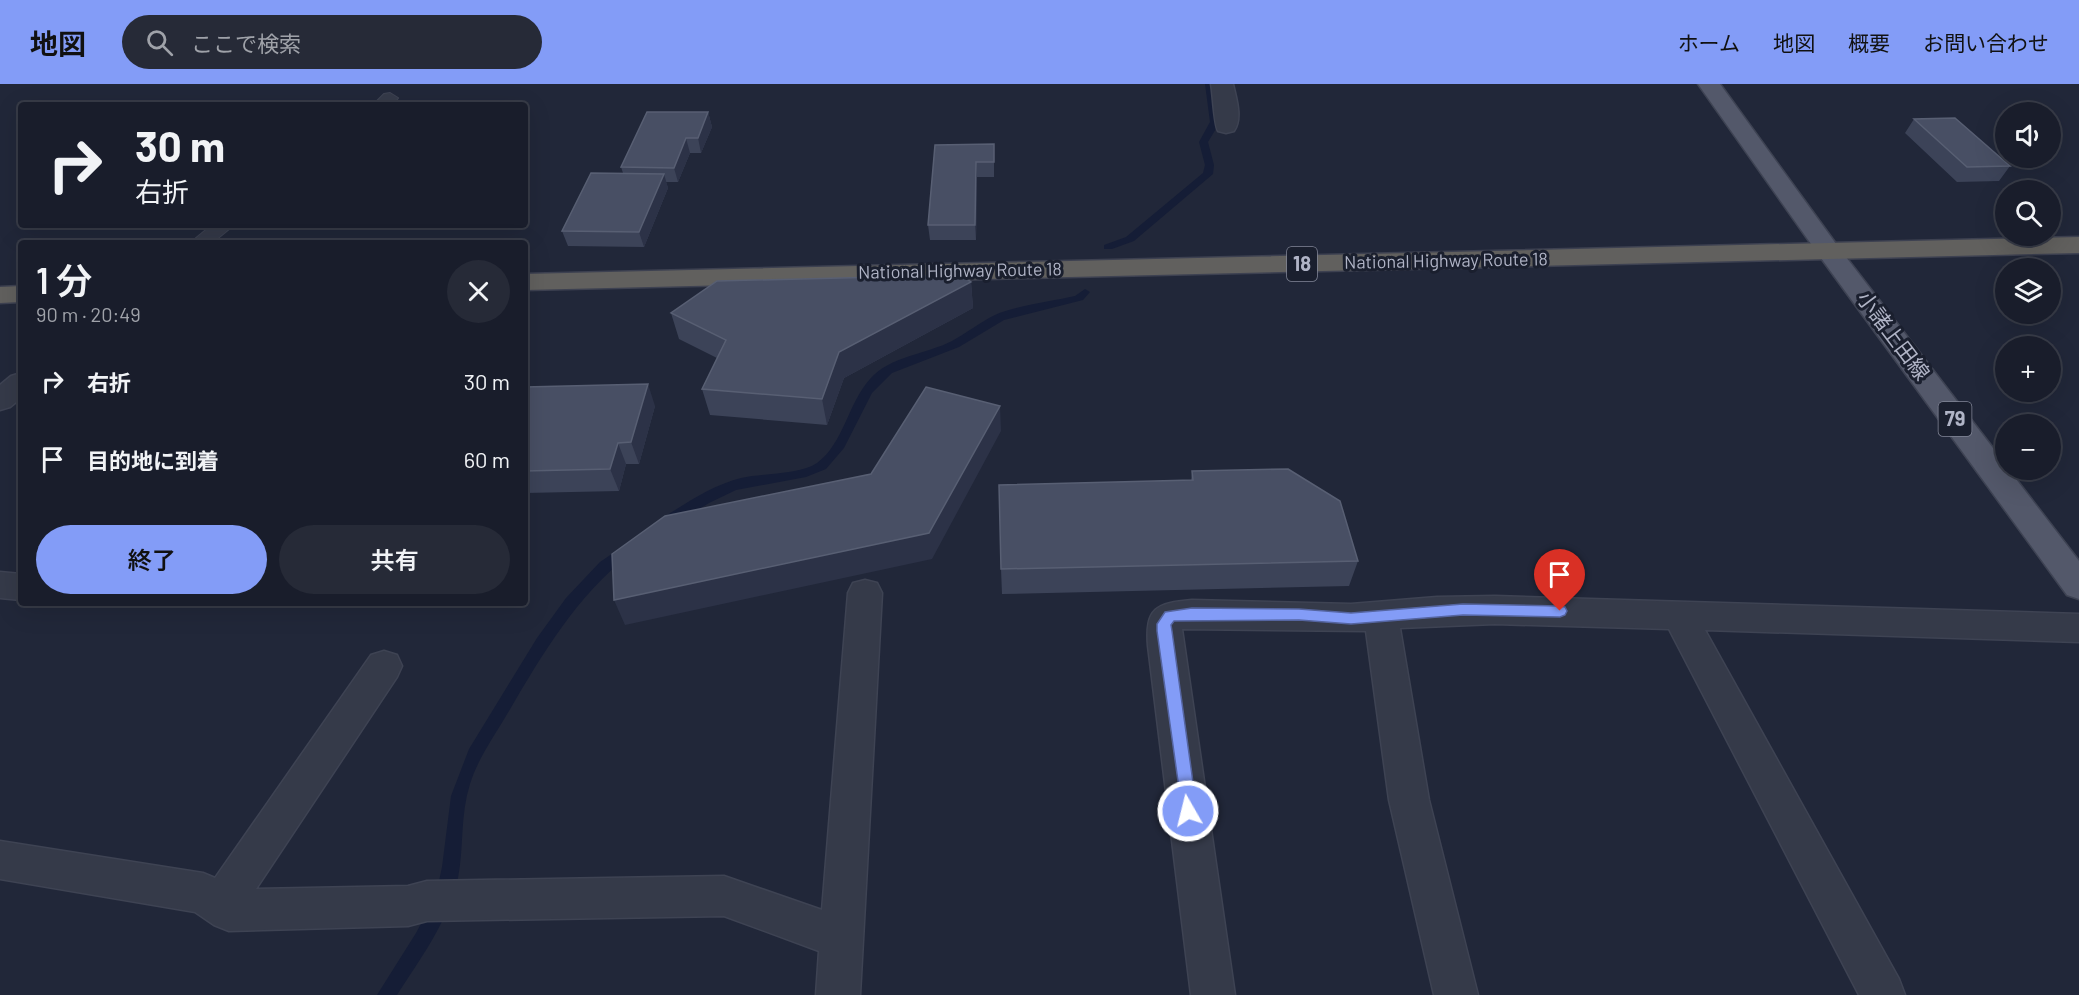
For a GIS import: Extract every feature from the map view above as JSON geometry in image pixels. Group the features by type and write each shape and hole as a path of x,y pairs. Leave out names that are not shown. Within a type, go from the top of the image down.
{"highway":[{"name":"National Highway Route 18","path":"528,282 1830,253 2079,245"},
{"path":"0,295 18,294"}],"main road":[{"name":"小諸上田線","path":"1709,84 1830,253 2079,586"}],"street":[{"path":"1222,84 1227,108 1226,126"},
{"path":"0,400 18,385"},
{"path":"0,585 18,587"},
{"path":"838,995 865,593"},
{"path":"1213,995 1164,624 1170,616 1192,614 1299,615 1351,618 1463,610 2079,628"},
{"path":"1679,615 1883,995"},
{"path":"1381,616 1396,724 1410,800 1456,995"},
{"path":"221,905 384,666"},
{"path":"0,860 203,893 229,910 408,906 440,901 724,896 843,939"}],"lane":[{"path":"204,240 220,228"}],"building":[{"path":"647,112 708,112 698,138 686,138 674,168 621,167"},
{"path":"1955,118 1995,153 1995,166 1967,167 1914,119"},
{"path":"994,144 994,162 976,162 975,225 928,225 935,145"},
{"path":"591,173 664,174 639,232 562,231"},
{"path":"961,275 971,282 839,352 822,399 702,389 726,340 671,313 717,281"},
{"path":"648,384 631,442 618,443 610,469 528,471 528,387"},
{"path":"926,387 1000,406 929,533 614,600 612,554 665,516 871,474"},
{"path":"1288,469 1340,501 1358,561 1001,569 999,485 1193,480 1192,471"}],"waterway":[{"path":"1108,247 1130,239 1208,174 1209,162 1203,142 1215,122 1209,84"},
{"path":"669,521 704,499 731,486 806,472 821,466 840,445 867,390 888,370 955,344 1000,317 1079,298 1085,292"},
{"path":"386,995 431,925 444,895 451,867 459,796 475,754 556,622 587,583 625,550"}],"route":[{"path":"1188,811 1164,631 1164,624 1170,616 1178,614 1299,615 1351,618 1463,610 1560,611"}]}
